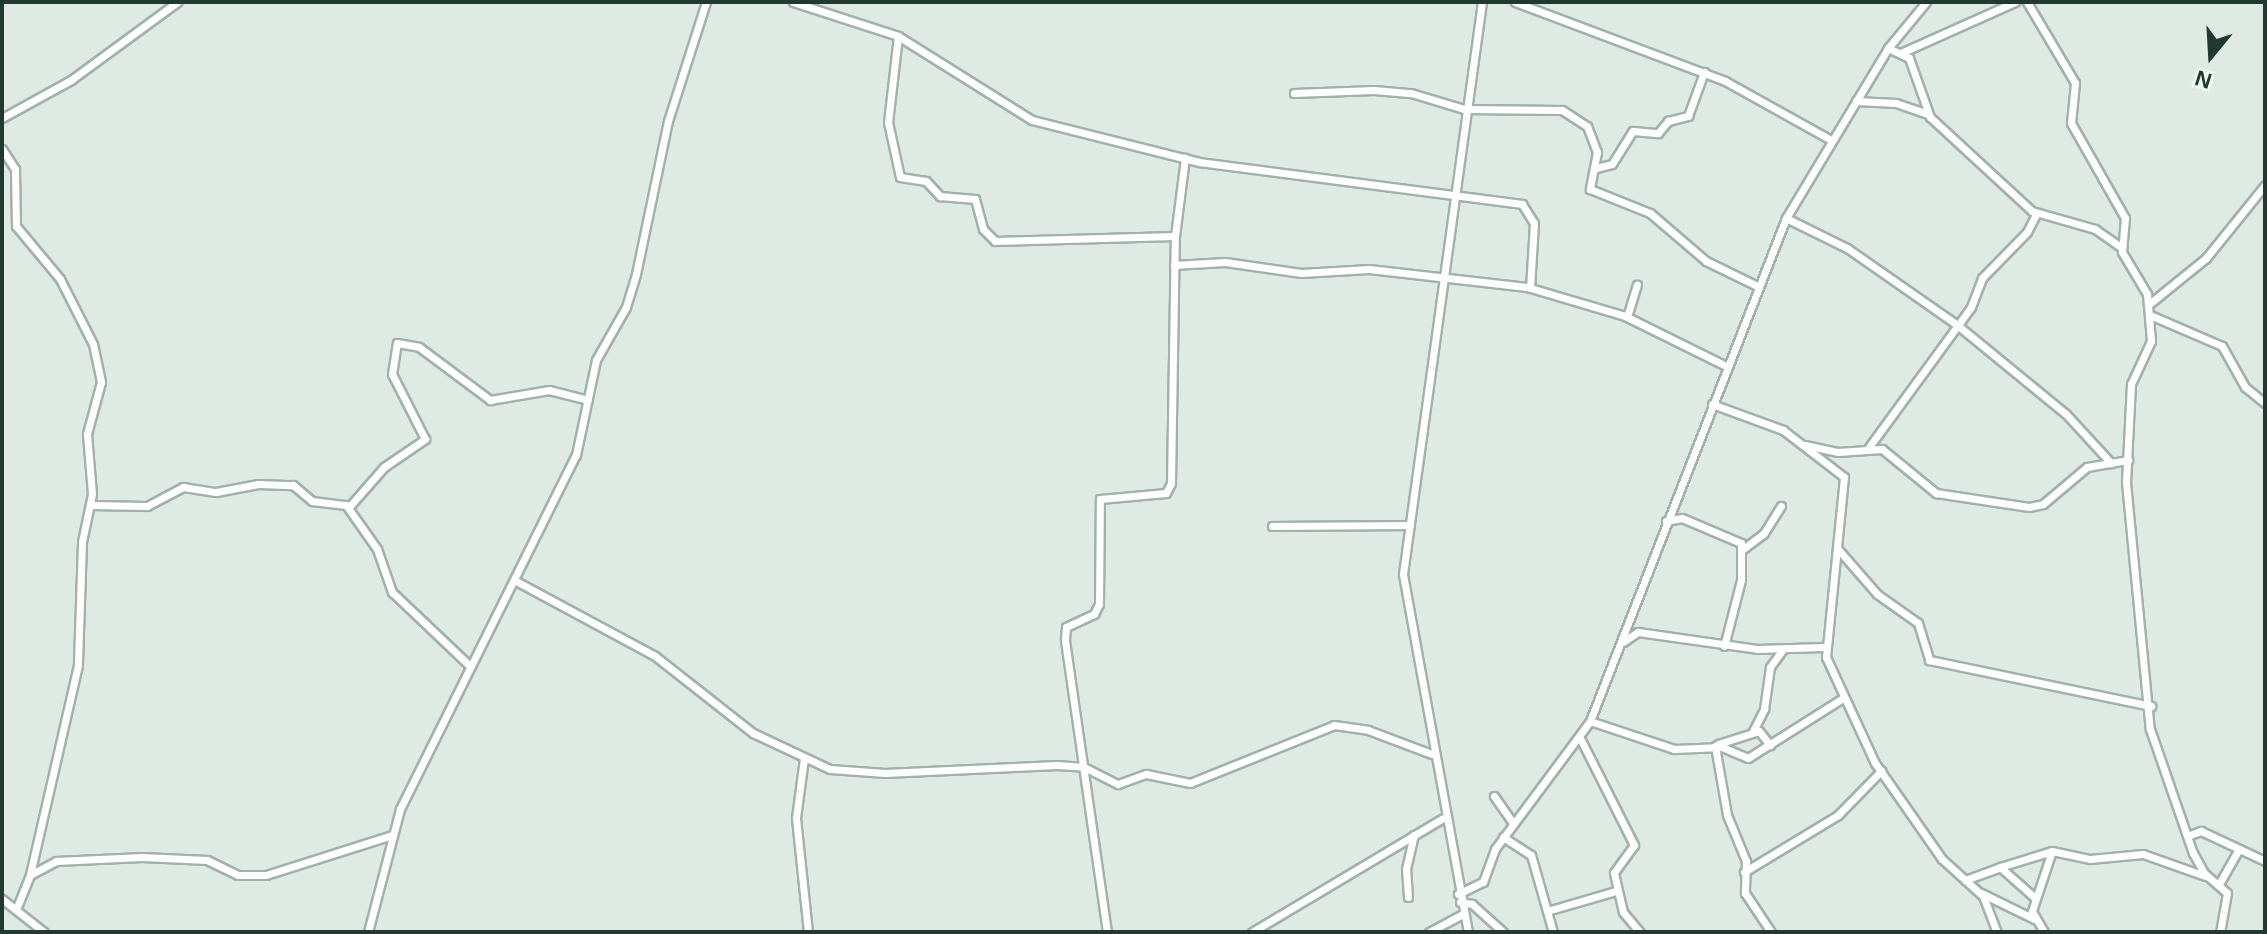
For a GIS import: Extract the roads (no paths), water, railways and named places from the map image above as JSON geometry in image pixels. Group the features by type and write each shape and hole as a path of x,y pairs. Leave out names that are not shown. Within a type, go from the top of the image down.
{"street":[{"path":"2,118 71,80 177,2"},
{"path":"368,932 392,835 470,666 563,487 596,360 632,285 668,121 706,2"},
{"path":"793,2 898,36 1019,115 1185,158 1374,188 1454,193 1522,204 1532,212 1530,288"},
{"path":"1470,932 1459,898 1443,818 1403,590 1464,109 1482,2"},
{"path":"1515,2 1704,72 1831,140"},
{"path":"1459,898 1483,882 1503,837 1590,721 1786,218 1888,48 1926,2"},
{"path":"1888,48 1903,52 2015,2"},
{"path":"2027,2 2075,83 2071,123 2125,218 2121,247"},
{"path":"898,36 888,122 900,177 926,181 940,196 975,199 983,229 995,241 1175,236"},
{"path":"1903,52 1928,114"},
{"path":"1596,168 1614,161 1633,131 1658,133 1668,121 1688,116 1704,72"},
{"path":"1294,93 1411,93 1464,109 1562,110 1588,129 1596,168 1589,184 1593,191 1650,213 1706,261 1759,287"},
{"path":"1856,101 1896,103 1928,114 2036,214 2095,229 2121,247 2148,305 2151,341 2131,384 2128,460 2151,706 2150,729 2187,836 2210,879"},
{"path":"2,149 15,169 16,226 60,279 95,350 101,382 87,434 90,505 78,665 30,875 16,909"},
{"path":"1107,932 1066,627 1094,614 1099,604 1100,499 1166,493 1171,483 1175,236 1185,158"},
{"path":"2148,305 2206,258 2265,185"},
{"path":"1868,448 1956,324 1985,273 2027,232 2036,214"},
{"path":"1786,218 1847,248 1956,324 2066,414 2111,463"},
{"path":"1174,265 1225,262 1301,273 1369,269 1530,288 1627,317 1726,366"},
{"path":"1627,317 1637,285"},
{"path":"2150,315 2222,346 2245,387 2265,403"},
{"path":"349,507 384,467 425,439 392,374 397,343 419,347 490,400 549,390 588,400"},
{"path":"1712,404 1783,430 1846,481 1824,647 1843,698 1881,771 1942,859 1980,893 2036,921 2044,932"},
{"path":"1805,445 1838,452 1868,448 1890,452 1947,498 2029,507 2043,504 2083,469 2128,460"},
{"path":"90,505 147,506 183,487 207,492 258,484 293,485 312,501 349,507 377,549 392,592 470,666"},
{"path":"1673,502 1682,518"},
{"path":"1724,646 1743,549 1764,533 1781,506"},
{"path":"1666,521 1682,518 1730,534 1743,549"},
{"path":"1272,526 1410,525"},
{"path":"1837,548 1877,594 1918,623 1929,660 2151,706"},
{"path":"514,580 655,656 753,733 804,758 863,773 992,764 1084,767 1118,784 1146,774 1190,783 1334,725 1368,730 1432,754"},
{"path":"1630,620 1638,632"},
{"path":"1622,643 1638,632 1724,646 1783,649 1824,647"},
{"path":"1590,721 1674,749 1714,746 1753,731 1764,709 1770,667 1783,649"},
{"path":"1714,746 1748,758 1843,698"},
{"path":"1753,731 1770,745"},
{"path":"1580,738 1634,845 1615,865 1616,891 1623,912 1640,932"},
{"path":"1714,746 1750,905 1771,932"},
{"path":"804,758 796,818 808,932"},
{"path":"1744,872 1838,815 1881,771"},
{"path":"1494,796 1513,823"},
{"path":"1252,932 1443,818"},
{"path":"2187,836 2201,831 2265,861"},
{"path":"30,875 56,861 142,857 207,860 238,875 266,875 392,835"},
{"path":"1408,897 1414,835"},
{"path":"1503,837 1531,855 1553,932"},
{"path":"2219,884 2239,849"},
{"path":"1965,880 2052,851 2090,859 2143,854 2219,884 2228,897 2220,932"},
{"path":"2036,921 2035,898 2052,851"},
{"path":"2000,867 2035,898"},
{"path":"1547,911 1616,891"},
{"path":"1980,893 1997,932"},
{"path":"1459,898 1472,904 1503,932"},
{"path":"2,899 44,932"},
{"path":"1429,932 1463,914"}]}
